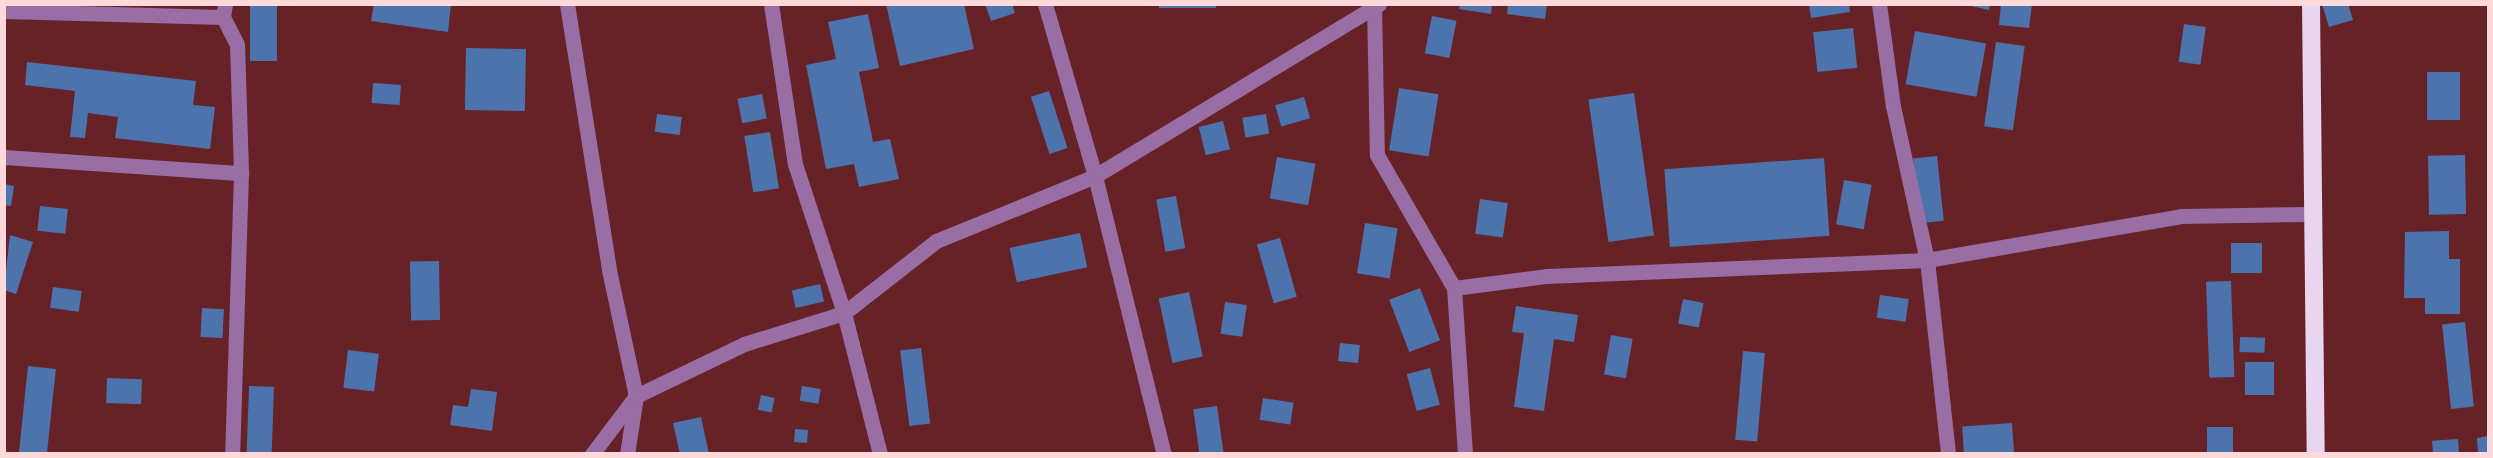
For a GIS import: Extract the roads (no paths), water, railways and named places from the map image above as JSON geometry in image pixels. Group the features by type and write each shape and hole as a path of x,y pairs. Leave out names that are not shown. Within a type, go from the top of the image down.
{"highway":[{"path":"2311,4 2316,453"}],"street":[{"path":"567,4 609,270 636,396 627,453"},
{"path":"771,4 795,164 844,313 880,453"},
{"path":"1045,4 1095,176 1164,453"},
{"path":"1879,4 1893,106 1927,260 1948,453"},
{"path":"592,453 636,396 744,344 844,313 936,241 1095,176 1376,5"},
{"path":"1376,5 1377,155 1455,288 1465,453"},
{"path":"4,12 224,11 237,44 241,173 232,453"},
{"path":"4,157 241,173"},
{"path":"1455,288 1547,276 1927,260 2181,216 2312,214"}]}
